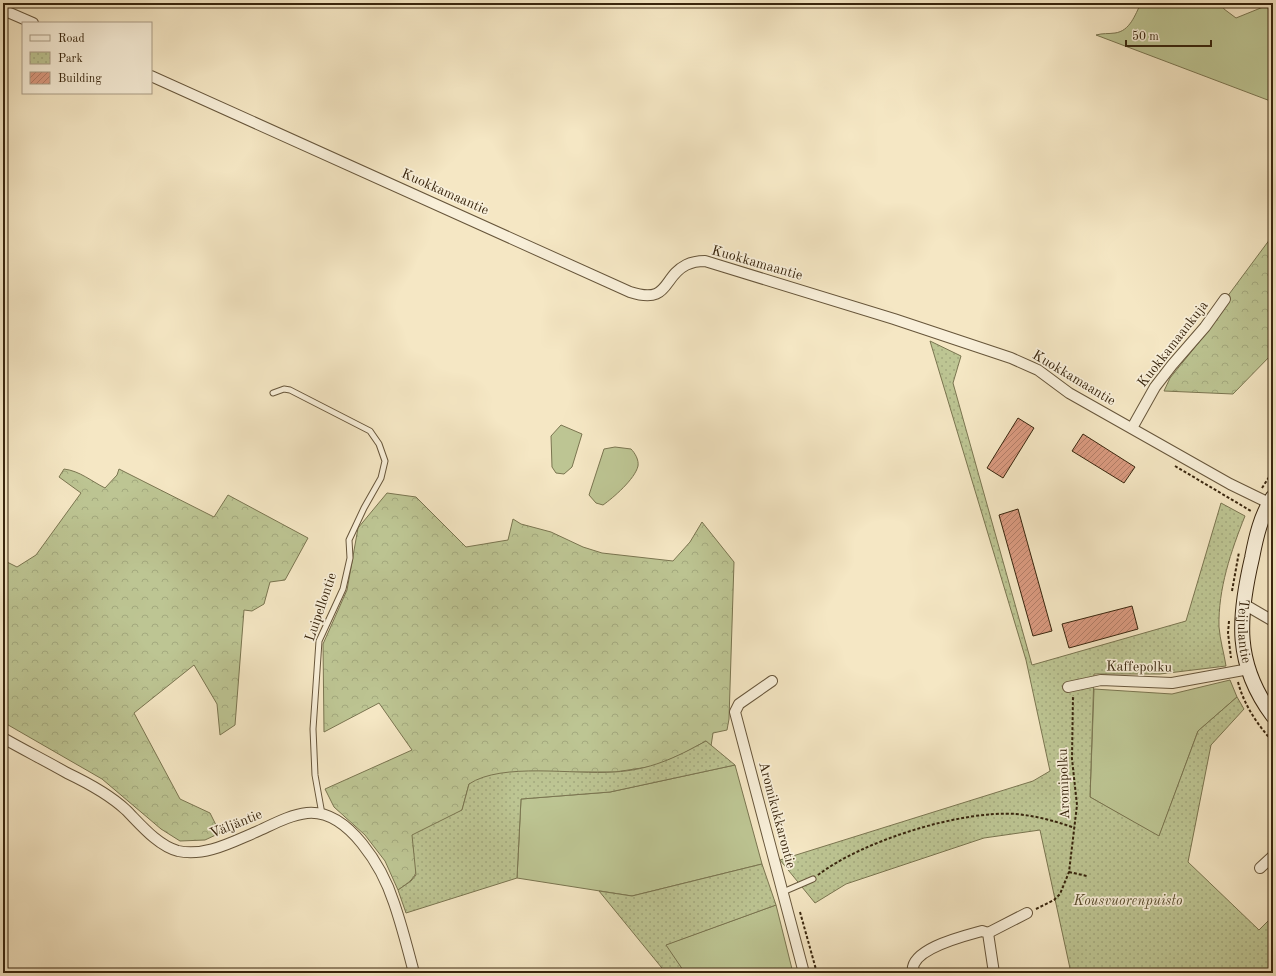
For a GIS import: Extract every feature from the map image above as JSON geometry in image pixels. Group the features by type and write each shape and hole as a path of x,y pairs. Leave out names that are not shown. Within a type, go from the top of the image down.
{"street":[{"path":"3,10 31,22"},
{"name":"Kuokkamaantie","path":"152,76 630,292 638,294 655,294 667,286 676,273 686,265 705,261 894,319 1011,358 1038,370 1069,393 1230,484 1271,500"},
{"name":"Kuokkamaankuja","path":"1132,428 1155,387 1205,327 1225,299"},
{"name":"Teijulantie","path":"1271,500 1258,530 1242,603 1243,643 1249,669 1258,692 1273,716"},
{"path":"1242,603 1273,621"},
{"name":"Kaffepolku","path":"1068,687 1101,680 1172,683 1249,669"},
{"name":"Aromikukkarontie","path":"772,681 739,704 735,712 804,973"},
{"name":"Väljäntie","path":"3,738 102,791 125,809 149,834 177,851 202,851 221,847 283,820 307,813 322,814 345,825 374,860 394,903 414,973"},
{"path":"1260,868 1273,856"},
{"path":"913,973 912,968 915,960 927,950 982,931 988,933 1027,913"},
{"path":"988,933 994,973"}],"lane":[{"name":"Luipellontie","path":"273,393 284,389 290,390 370,431 379,444 385,461 380,478 349,540 350,558 343,589 320,641 313,729 315,775 322,814"},
{"path":"783,892 813,879"}],"path":[{"path":"1235,672 1240,691 1252,714 1273,742"},
{"name":"Aromipolku","path":"1027,913 1054,900 1060,894 1069,872 1077,805 1072,759 1073,692 1079,684"},
{"path":"813,879 830,866 871,845 916,829 971,816 1015,814 1049,818 1075,828"},
{"path":"1069,872 1087,876"},
{"path":"799,909 817,973"}],"green space":[{"path":"1141,3 1221,3 1224,9 1236,18 1273,3 1273,102 1096,35 1120,32 1125,29 1131,22"},
{"path":"1273,235 1273,353 1233,394 1164,391 1170,378 1204,336 1224,301"},
{"name":"Kousvuorenpuisto","path":"930,341 961,356 953,383 1032,665 1186,621 1221,503 1245,516 1226,570 1219,613 1220,637 1226,666 1160,674 1094,674 1090,797 1159,836 1198,731 1237,697 1244,709 1211,745 1188,862 1259,930 1273,916 1273,973 1071,973 1040,830 984,838 846,884 815,903 780,860 1033,781 1050,771 1026,660"},
{"path":"561,425 582,434 572,467 564,474 556,473 552,467 551,436"},
{"path":"615,447 631,449 638,461 638,466 633,477 618,493 603,505 596,503 589,495 604,449"},
{"path":"64,469 80,474 105,488 117,475 119,469 214,517 228,495 308,538 285,580 270,582 264,604 252,611 244,610 235,725 220,735 217,704 194,665 134,713 180,799 210,813 220,833 205,840 180,841 161,829 102,779 3,722 3,560 17,567 36,555 81,493 59,477"},
{"path":"387,493 416,497 466,547 508,540 513,519 521,524 551,532 583,547 602,553 673,561 690,542 702,522 734,562 729,719 727,730 713,733 711,746 706,741 655,766 615,772 552,772 469,784 462,810 413,845 416,861 416,872 406,885 398,890 385,861 365,835 334,807 325,789 412,750 379,703 324,732 323,644 347,590 358,528"},
{"path":"1230,680 1237,697 1198,731 1159,837 1090,797 1094,689 1172,694"},
{"path":"706,741 735,765 610,792 521,799 517,878 406,913 398,890 411,881 416,875 412,835 462,810 469,784 483,777 519,771 614,772 639,769 673,758"},
{"path":"735,765 762,864 632,896 517,878 521,799 610,792"},
{"path":"762,864 776,905 666,945 685,973 666,973 599,891 632,896"},
{"path":"776,905 793,973 685,973 665,945"}],"building":[{"path":"1018,418 1034,428 1003,478 987,468"},
{"path":"1083,434 1135,467 1124,483 1072,451"},
{"path":"1018,509 1052,631 1033,636 999,515"},
{"path":"1132,606 1138,629 1069,648 1062,624"}]}
